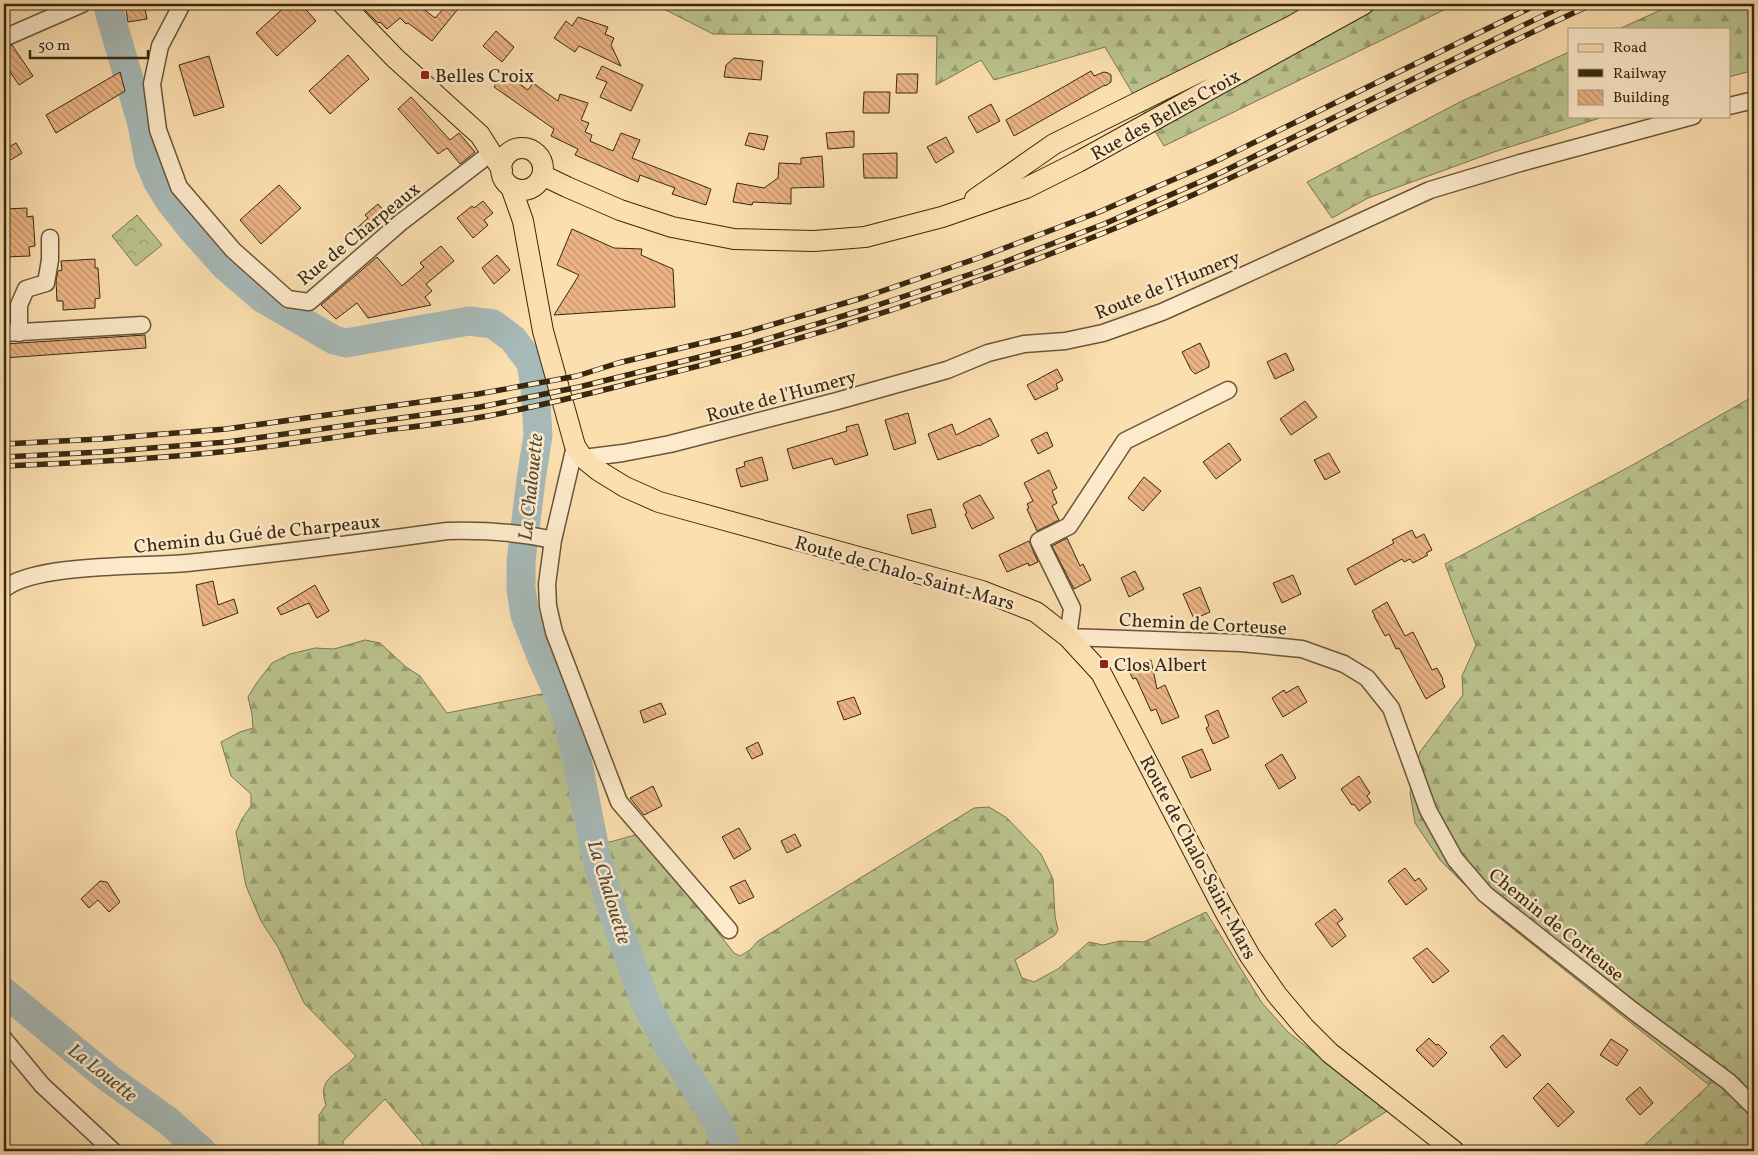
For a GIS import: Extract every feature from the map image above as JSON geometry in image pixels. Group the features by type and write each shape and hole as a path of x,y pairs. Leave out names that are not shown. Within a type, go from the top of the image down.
{"main road":[{"path":"343,4 401,64 480,135 491,153 521,180"},
{"name":"Rue des Belles Croix","path":"959,211 1054,144 1292,26 1330,4"},
{"name":"Rue des Belles Croix","path":"521,180 567,187 620,210 672,227 734,238 814,241 865,237 942,217 1026,188 1078,162 1364,4"},
{"path":"480,135 514,150 527,149 533,152 542,162 521,180"},
{"path":"514,150 505,158 521,180 522,220 543,331 579,452"},
{"path":"1015,171 1026,188"},
{"name":"Route de Chalo-Saint-Mars","path":"579,452 599,471 626,487 659,502 982,591 1036,612 1068,637 1101,673 1223,908 1250,956 1277,995 1304,1027 1330,1053 1454,1151"}],"street":[{"path":"4,38 82,4"},
{"name":"Rue de Charpeaux","path":"182,4 160,46 152,84 158,130 179,187 233,250 288,299 309,302 400,223 491,153"},
{"path":"1730,106 1754,100"},
{"name":"Route de l'Humery","path":"579,452 623,453 680,442 937,373 988,353 1024,344 1065,341 1103,333 1162,312 1227,284 1430,190 1520,163 1686,118"},
{"path":"50,238 50,260 46,283 26,289 19,305 12,333 142,325"},
{"path":"1068,637 1072,608 1039,541 1069,526 1125,441 1228,390"},
{"path":"579,452 553,540 547,584 548,606 554,632 619,802 729,930"},
{"name":"Chemin du Gué de Charpeaux","path":"4,589 28,577 59,571 184,563 447,531 482,530 553,540"},
{"name":"Chemin de Corteuse","path":"1068,637 1240,643 1302,649 1344,664 1367,678 1391,708 1432,818 1455,860 1485,894 1632,1010 1729,1082 1754,1107"},
{"path":"4,1039 42,1085 113,1151"}],"green space":[{"path":"654,4 1456,4 1164,146 1105,47 994,80 981,60 936,85 937,36 713,34"},
{"path":"1674,4 1754,4 1754,70 1730,77 1730,28 1621,28"},
{"path":"1568,52 1568,118 1600,118 1494,152 1368,198 1332,218 1307,182 1462,101"},
{"path":"137,215 162,245 136,266 112,236"},
{"path":"1754,396 1754,1151 1638,1151 1709,1085 1493,913 1440,860 1415,823 1410,793 1420,752 1463,695 1462,676 1476,645 1445,564 1629,467"},
{"path":"365,640 380,643 406,667 420,676 447,713 566,689 583,746 604,843 641,834 734,953 740,956 750,950 758,941 974,808 989,807 1007,818 1041,854 1053,879 1055,916 1058,930 1055,935 1015,960 1022,978 1034,982 1058,969 1089,942 1103,945 1120,941 1144,942 1206,912 1262,1003 1288,1032 1387,1111 1325,1151 423,1151 426,1148 385,1099 343,1141 343,1151 312,1151 319,1144 319,1115 326,1105 324,1087 331,1076 356,1056 304,1003 278,947 261,921 246,886 236,832 251,806 251,794 231,776 221,742 240,732 253,728 248,697 272,663 290,654 315,648 334,649"}],"building":[{"path":"125,4 144,4 147,19 128,22"},
{"path":"288,4 301,4 316,21 277,56 256,33"},
{"path":"359,4 417,4 435,18 448,4 462,4 432,41 400,18 387,29 380,22 378,23"},
{"path":"578,17 608,27 605,34 614,38 611,45 621,66 579,46 575,52 554,38 566,21 572,26"},
{"path":"496,31 514,47 502,62 483,46"},
{"path":"12,45 33,76 19,85 4,63 4,48"},
{"path":"348,55 369,79 330,114 309,91"},
{"path":"209,56 224,107 194,116 179,65"},
{"path":"734,58 763,61 761,80 724,77 726,65"},
{"path":"602,66 643,85 631,111 600,97 607,82 596,78"},
{"path":"1091,71 1094,76 1104,72 1108,73 1111,75 1111,82 1014,136 1006,120"},
{"path":"120,72 125,91 56,133 46,115"},
{"path":"504,73 528,90 533,83 558,101 560,94 588,103 581,120 589,123 585,132 592,135 590,141 613,151 621,133 640,140 632,158 711,189 706,205 672,194 675,188 640,175 638,182 575,155 578,149 551,136 554,129 494,87"},
{"path":"897,74 918,74 917,93 896,93"},
{"path":"864,92 890,92 889,113 863,113"},
{"path":"411,97 450,140 459,133 475,152 460,164 447,148 438,154 398,109"},
{"path":"991,104 1000,121 977,133 968,117"},
{"path":"854,131 854,147 828,149 826,133"},
{"path":"749,133 768,136 764,150 745,145"},
{"path":"946,137 954,152 936,163 927,147"},
{"path":"16,143 22,153 4,164 4,150"},
{"path":"897,153 897,178 864,178 863,154"},
{"path":"822,156 824,187 791,188 791,204 753,202 752,205 733,202 737,183 764,188 778,178 779,163 801,164 801,158"},
{"path":"279,185 301,208 261,244 240,220"},
{"path":"483,201 493,213 484,220 488,225 473,238 457,218 472,206 474,208"},
{"path":"378,204 389,216 365,237 357,228 368,218 365,215"},
{"path":"27,208 27,217 33,216 35,246 29,247 30,256 4,257 4,209"},
{"path":"572,229 614,248 642,249 641,255 673,269 675,307 554,315 579,275 557,265"},
{"path":"441,246 454,261 426,284 432,291 425,297 431,305 368,318 357,303 336,319 321,305 377,257 402,286 424,267 420,263"},
{"path":"497,255 510,270 494,284 482,268"},
{"path":"95,259 95,268 98,268 100,298 95,299 95,308 63,310 63,301 57,301 56,281 58,271 62,270 61,261"},
{"path":"145,335 146,348 4,358 4,344"},
{"path":"1200,343 1209,362 1209,367 1195,374 1182,352"},
{"path":"1286,353 1294,370 1275,379 1267,362"},
{"path":"1057,369 1063,380 1056,384 1058,389 1035,400 1027,385"},
{"path":"1305,401 1317,417 1291,435 1280,419"},
{"path":"908,413 916,443 894,450 885,420"},
{"path":"990,418 999,436 979,446 938,460 928,434 952,424 956,435"},
{"path":"858,424 868,455 835,465 832,458 793,469 787,449 847,431 846,427"},
{"path":"1047,432 1053,446 1038,454 1031,440"},
{"path":"1229,443 1241,460 1216,479 1203,462"},
{"path":"1329,453 1340,472 1325,480 1314,460"},
{"path":"762,457 768,480 741,487 736,469 745,466 744,462"},
{"path":"1049,470 1057,488 1052,491 1057,503 1052,506 1059,520 1037,531 1027,509 1029,508 1027,504 1033,501 1024,483"},
{"path":"1144,477 1161,491 1143,511 1128,498"},
{"path":"980,495 994,518 972,529 963,505"},
{"path":"931,509 936,527 912,534 907,515"},
{"path":"1412,530 1416,538 1424,534 1432,550 1426,553 1428,555 1413,563 1410,559 1404,562 1402,559 1355,585 1347,569 1394,543 1392,540"},
{"path":"1067,538 1080,566 1083,564 1091,580 1074,589 1052,546"},
{"path":"1029,541 1038,562 1029,566 1028,563 1007,572 999,555"},
{"path":"1135,571 1144,589 1129,597 1121,578"},
{"path":"1293,575 1301,594 1282,603 1273,583"},
{"path":"213,581 218,605 234,599 238,613 203,626 196,585"},
{"path":"315,585 329,611 317,618 309,603 281,615 277,608"},
{"path":"1200,587 1210,612 1194,619 1183,594"},
{"path":"1387,602 1405,636 1413,632 1432,670 1437,668 1443,679 1445,687 1426,699 1399,648 1396,649 1389,634 1385,636 1374,616 1372,611"},
{"path":"1151,660 1157,689 1165,685 1179,717 1162,724 1156,709 1151,711 1136,678 1133,679 1126,665"},
{"path":"1298,686 1307,702 1283,717 1272,698 1284,690 1286,693"},
{"path":"854,697 861,714 844,720 837,702"},
{"path":"661,703 666,714 644,723 640,711"},
{"path":"1218,710 1229,737 1213,744 1206,728 1209,726 1205,716"},
{"path":"758,742 763,754 752,759 746,748"},
{"path":"1202,749 1211,770 1191,778 1182,757"},
{"path":"1282,754 1296,778 1279,789 1265,765"},
{"path":"1359,776 1370,793 1367,796 1371,802 1359,811 1354,804 1352,805 1341,789"},
{"path":"653,786 662,806 644,815 630,798"},
{"path":"739,828 751,849 734,859 722,837"},
{"path":"795,834 801,846 787,853 781,841"},
{"path":"1405,868 1415,881 1419,878 1427,889 1406,905 1388,881"},
{"path":"745,880 754,897 739,904 730,887"},
{"path":"100,881 107,882 120,902 109,912 98,900 89,908 81,899"},
{"path":"1335,909 1343,919 1337,923 1346,936 1332,947 1315,924"},
{"path":"1427,948 1449,971 1433,983 1413,958"},
{"path":"1503,1035 1521,1055 1506,1068 1490,1047"},
{"path":"1429,1038 1447,1053 1433,1067 1416,1050"},
{"path":"1611,1039 1628,1050 1617,1066 1600,1055"},
{"path":"1548,1083 1574,1112 1558,1127 1533,1098"},
{"path":"1640,1087 1653,1103 1640,1115 1626,1099"}],"waterway":[{"name":"La Chalouette","path":"107,4 142,124 149,161 158,182 171,203 225,266 262,298 334,340 346,343 469,321 493,324 513,339 531,363 535,387 538,435 521,561 521,589 525,615 566,711 597,859 610,904 646,1004 668,1045 718,1123 728,1151"},
{"name":"La Louette","path":"4,992 107,1077 167,1120 202,1151"}],"railway":[{"path":"4,444 226,429 478,394 577,376 618,363 740,334 862,298 981,257 1099,212 1216,161 1538,4"},
{"path":"4,457 101,452 227,442 480,407 579,387 744,346 866,309 986,269 1104,224 1220,173 1567,4"},
{"path":"4,466 230,451 444,423 529,407 767,348 938,295 1106,232 1229,179 1593,4"}],"place":[{"name":"Belles Croix","path":"425,75"},
{"name":"Clos Albert","path":"1104,664"}]}
